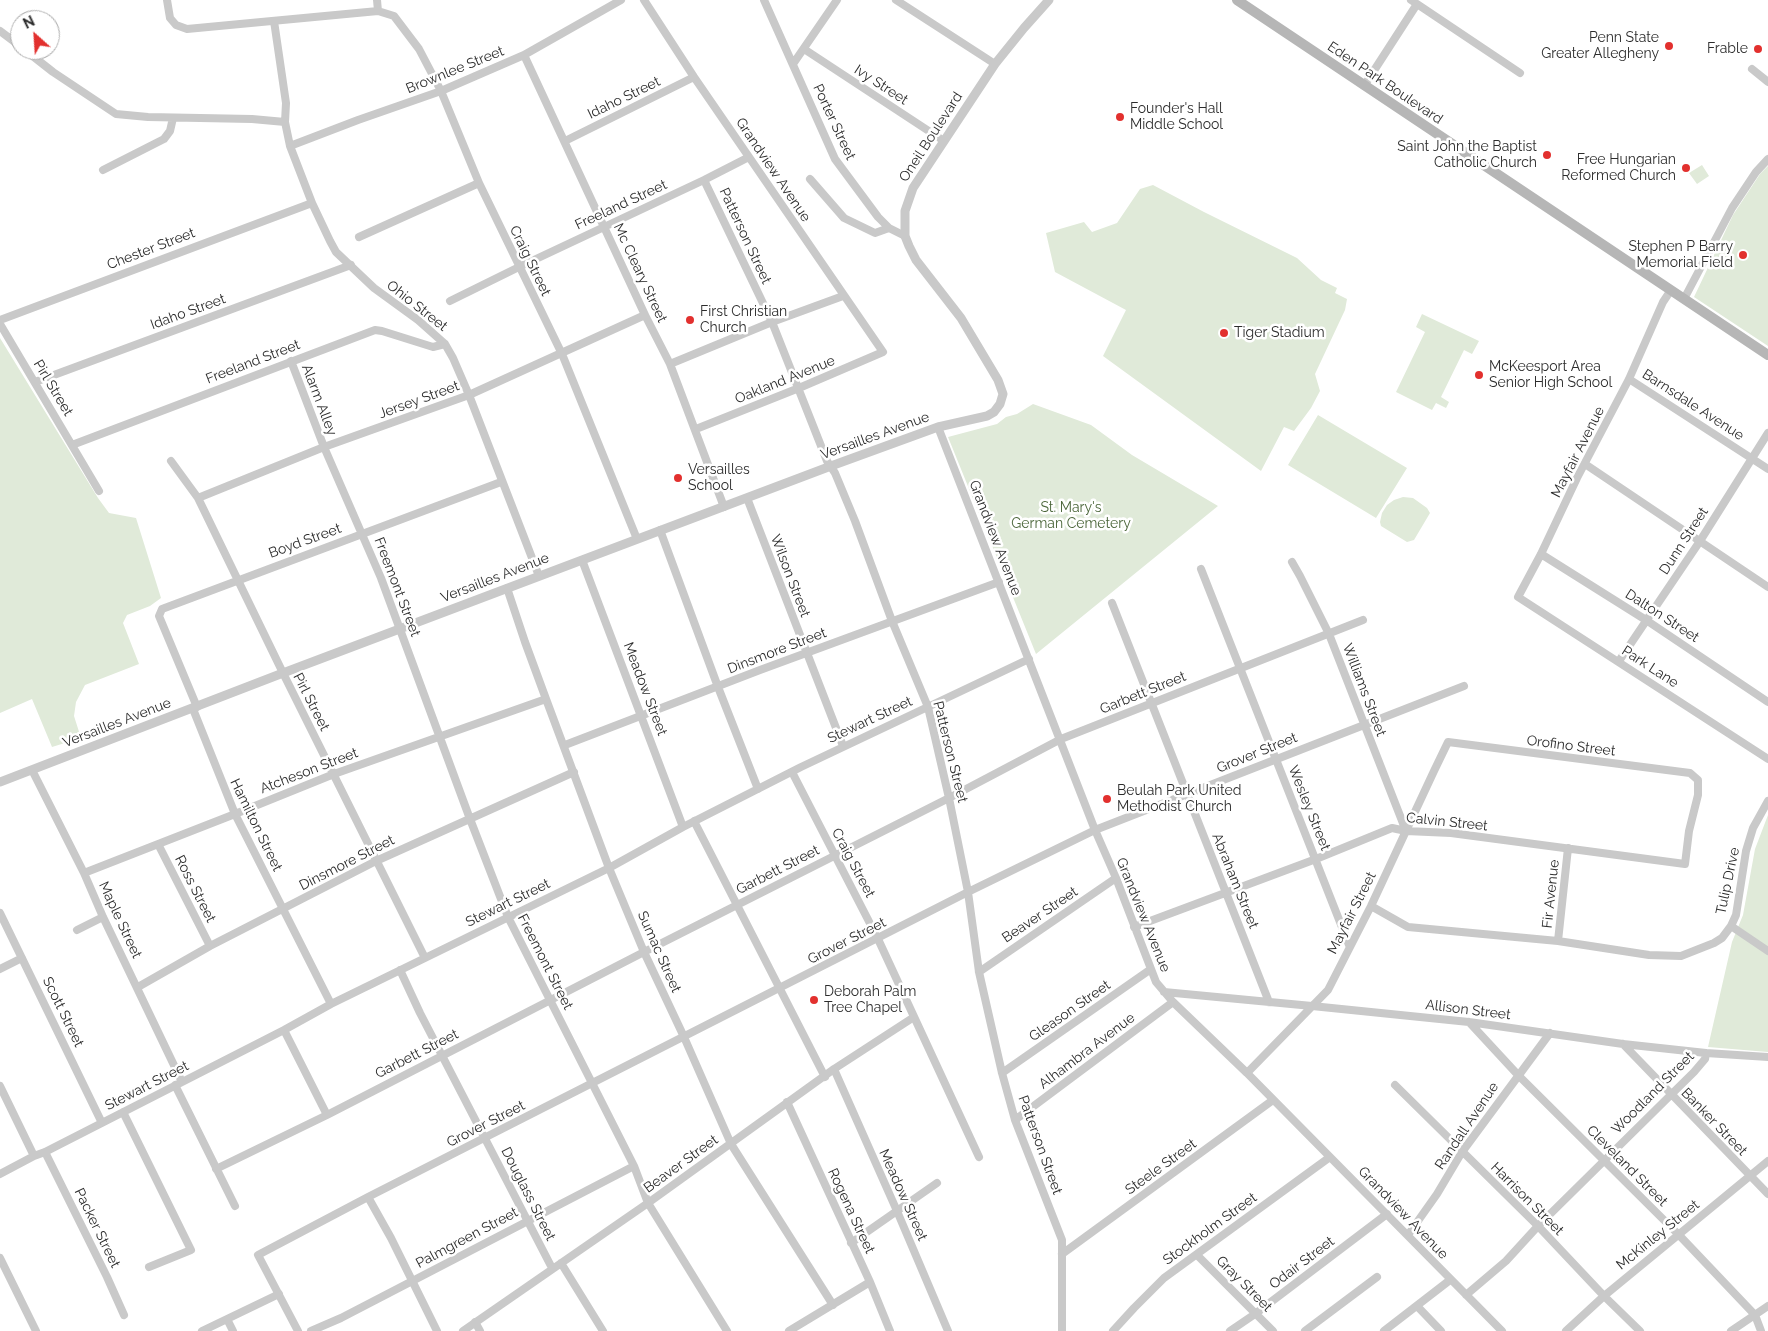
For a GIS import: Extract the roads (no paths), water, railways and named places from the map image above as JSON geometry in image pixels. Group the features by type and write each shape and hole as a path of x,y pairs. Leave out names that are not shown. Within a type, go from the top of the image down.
{"main road":[{"name":"Eden Park Boulevard","path":"1237,0 1768,355"}],"street":[{"path":"167,0 170,18 176,25 190,28 378,11 378,0"},
{"name":"Brownlee Street","path":"290,146 441,91 524,55 621,0"},
{"name":"Grandview Avenue","path":"644,0 694,77 883,352"},
{"name":"Porter Street","path":"764,0 835,159 878,218 889,228 906,236"},
{"path":"793,64 837,0"},
{"path":"896,0 995,64"},
{"name":"Oneil Boulevard","path":"1000,404 1003,394 998,380 961,318 916,260 908,246 905,211 913,188 995,64 1049,0"},
{"path":"1364,86 1414,2 1520,73"},
{"name":"Craig Street","path":"378,11 394,16 419,49 441,91 479,183 562,354 637,539"},
{"name":"Ohio Street","path":"274,21 286,102 285,122 290,146 312,203 336,252 374,288 418,320 445,344 469,395 539,576"},
{"name":"Ivy Street","path":"804,49 944,141"},
{"name":"Mc Cleary Street","path":"524,55 645,315 670,364 696,428 724,507"},
{"path":"37,60 116,114 285,122"},
{"path":"1752,69 1768,82"},
{"name":"Idaho Street","path":"565,141 694,77"},
{"path":"103,170 164,139 170,131 173,118"},
{"name":"Freeland Street","path":"450,301 519,266 704,180 749,156"},
{"path":"1684,299 1732,208 1756,172 1768,159"},
{"path":"810,179 844,218 876,233 889,228"},
{"name":"Patterson Street","path":"704,180 772,322 827,461 835,473 855,521 892,621 928,707 950,798 968,892 979,972 1002,1073 1015,1120 1062,1240 1062,1331"},
{"path":"359,237 479,183"},
{"name":"Chester Street","path":"0,320 312,203"},
{"name":"Idaho Street","path":"35,382 350,265"},
{"name":"Mayfair Avenue","path":"1518,597 1629,379 1663,302 1671,290"},
{"path":"670,364 772,322 843,296"},
{"name":"Jersey Street","path":"198,498 324,447 469,395 645,315"},
{"name":"Pirl Street","path":"0,324 99,490"},
{"name":"Freeland Street","path":"72,445 375,330 434,347 445,344"},
{"name":"Oakland Avenue","path":"696,428 799,388 883,352"},
{"name":"Alarm Alley","path":"291,361 324,447"},
{"name":"Barnsdale Avenue","path":"1629,379 1768,469"},
{"name":"Versailles Avenue","path":"0,782 282,673 831,466 938,427 987,416 994,412 1000,404"},
{"name":"Grandview Avenue","path":"938,427 1156,982 1173,1002 1247,1073 1502,1331"},
{"name":"Dunn Street","path":"1619,661 1700,541 1768,433"},
{"name":"Freemont Street","path":"324,447 362,533 400,629 508,917 550,1001 572,1040 634,1166 648,1203 727,1331"},
{"name":"Pirl Street","path":"171,461 198,498 282,673 425,958"},
{"path":"1585,464 1768,587"},
{"name":"Boyd Street","path":"174,652 159,616 162,609 502,482"},
{"name":"Wilson Street","path":"747,498 843,746"},
{"path":"660,530 758,789"},
{"name":"Dalton Street","path":"1541,554 1646,620 1768,702"},
{"name":"Meadow Street","path":"582,560 683,827"},
{"name":"Williams Street","path":"1292,562 1329,634 1406,831"},
{"name":"Wesley Street","path":"1201,569 1349,945"},
{"name":"Dinsmore Street","path":"565,746 806,653 999,582"},
{"name":"Sumac Street","path":"507,588 525,642 610,868 644,952 731,1144 833,1305"},
{"name":"Park Lane","path":"1518,597 1768,759"},
{"name":"Abraham Street","path":"1112,603 1269,1002"},
{"name":"Garbett Street","path":"216,1169 327,1115 644,952 950,798 1060,739 1363,620"},
{"name":"Hamilton Street","path":"174,652 235,814 331,1004"},
{"name":"Stewart Street","path":"0,1174 179,1084 331,1004 610,868 683,827 843,746 1029,659"},
{"name":"Grover Street","path":"279,1294 258,1255 368,1197 779,990 968,892 1095,830 1464,686"},
{"name":"Atcheson Street","path":"84,873 334,774 546,699"},
{"name":"Mayfair Street","path":"1247,1073 1328,990 1448,742"},
{"name":"Orofino Street","path":"1448,742 1690,772 1698,780 1698,794 1689,831 1684,864"},
{"name":"Maple Street","path":"32,770 84,873 103,917 138,987 197,1128 235,1206"},
{"name":"Dinsmore Street","path":"138,987 210,946 376,861 574,772"},
{"name":"Craig Street","path":"792,772 878,939 979,1157"},
{"name":"Tulip Drive","path":"1768,801 1753,828 1746,851 1736,915 1730,926 1768,951"},
{"path":"694,822 825,1077"},
{"name":"Calvin Street","path":"1134,926 1316,859 1392,828 1406,831 1451,833 1684,864"},
{"name":"Ross Street","path":"158,844 210,946"},
{"name":"Fir Avenue","path":"1558,941 1568,848"},
{"name":"Beaver Street","path":"979,972 1116,878"},
{"path":"1370,906 1408,927 1558,941 1649,955 1682,956 1701,950 1722,938 1730,926"},
{"name":"Scott Street","path":"0,913 102,1123"},
{"path":"77,930 103,917"},
{"path":"0,969 22,958"},
{"name":"Gleason Street","path":"1002,1073 1151,969"},
{"name":"Douglass Street","path":"400,970 420,1013 552,1268"},
{"name":"Allison Street","path":"1164,992 1469,1022 1706,1054 1768,1057"},
{"name":"Alhambra Avenue","path":"1015,1120 1173,1002"},
{"name":"Beaver Street","path":"463,1331 648,1203 834,1069 914,1017"},
{"name":"Cleveland Street","path":"1469,1022 1518,1075 1679,1235 1755,1315 1761,1331"},
{"path":"284,1030 327,1115"},
{"name":"Randall Avenue","path":"1408,1235 1437,1194 1462,1152 1550,1033"},
{"name":"Banker Street","path":"1624,1044 1768,1194"},
{"name":"Woodland Street","path":"1466,1295 1506,1261 1538,1226 1694,1072 1705,1059 1706,1054"},
{"name":"Meadow Street","path":"834,1069 948,1331"},
{"name":"Harrison Street","path":"1396,1085 1538,1226 1640,1331"},
{"path":"0,1086 34,1156"},
{"name":"Steele Street","path":"1062,1254 1273,1100"},
{"name":"Rogena Street","path":"787,1102 870,1282 890,1331"},
{"path":"123,1112 191,1250 149,1267"},
{"name":"Packer Street","path":"45,1152 124,1315"},
{"name":"Stockholm Street","path":"1113,1331 1164,1278 1330,1157"},
{"name":"McKinley Street","path":"1566,1331 1604,1296 1768,1161"},
{"name":"Palmgreen Street","path":"311,1331 413,1281 634,1166"},
{"path":"852,1243 938,1182"},
{"path":"368,1197 438,1331"},
{"name":"Odair Street","path":"1230,1331 1388,1214"},
{"name":"Gray Street","path":"1197,1255 1273,1331"},
{"path":"0,1258 36,1331"},
{"path":"560,1263 603,1331"},
{"path":"1305,1331 1377,1277"},
{"path":"1384,1331 1450,1280"},
{"path":"789,1331 870,1282"},
{"path":"202,1331 279,1294 298,1331"},
{"path":"1417,1306 1441,1331"},
{"path":"1731,1331 1768,1306"},
{"path":"226,1319 233,1331"},
{"path":"475,1322 480,1331"}],"place":[{"name":"Penn State Greater Allegheny","path":"1669,46"},
{"name":"Frable","path":"1758,49"},
{"name":"Founder's Hall Middle School","path":"1120,117"},
{"name":"Saint John the Baptist Catholic Church","path":"1547,155"},
{"name":"Free Hungarian Reformed Church","path":"1686,168"},
{"name":"Stephen P Barry Memorial Field","path":"1743,255"},
{"name":"First Christian Church","path":"690,320"},
{"name":"Tiger Stadium","path":"1224,333"},
{"name":"McKeesport Area Senior High School","path":"1479,375"},
{"name":"Versailles School","path":"678,478"},
{"name":"Beulah Park United Methodist Church","path":"1107,799"},
{"name":"Deborah Palm Tree Chapel","path":"814,1000"}],"park label":[{"name":"St. Mary's German Cemetery","path":"1071,516"}]}
